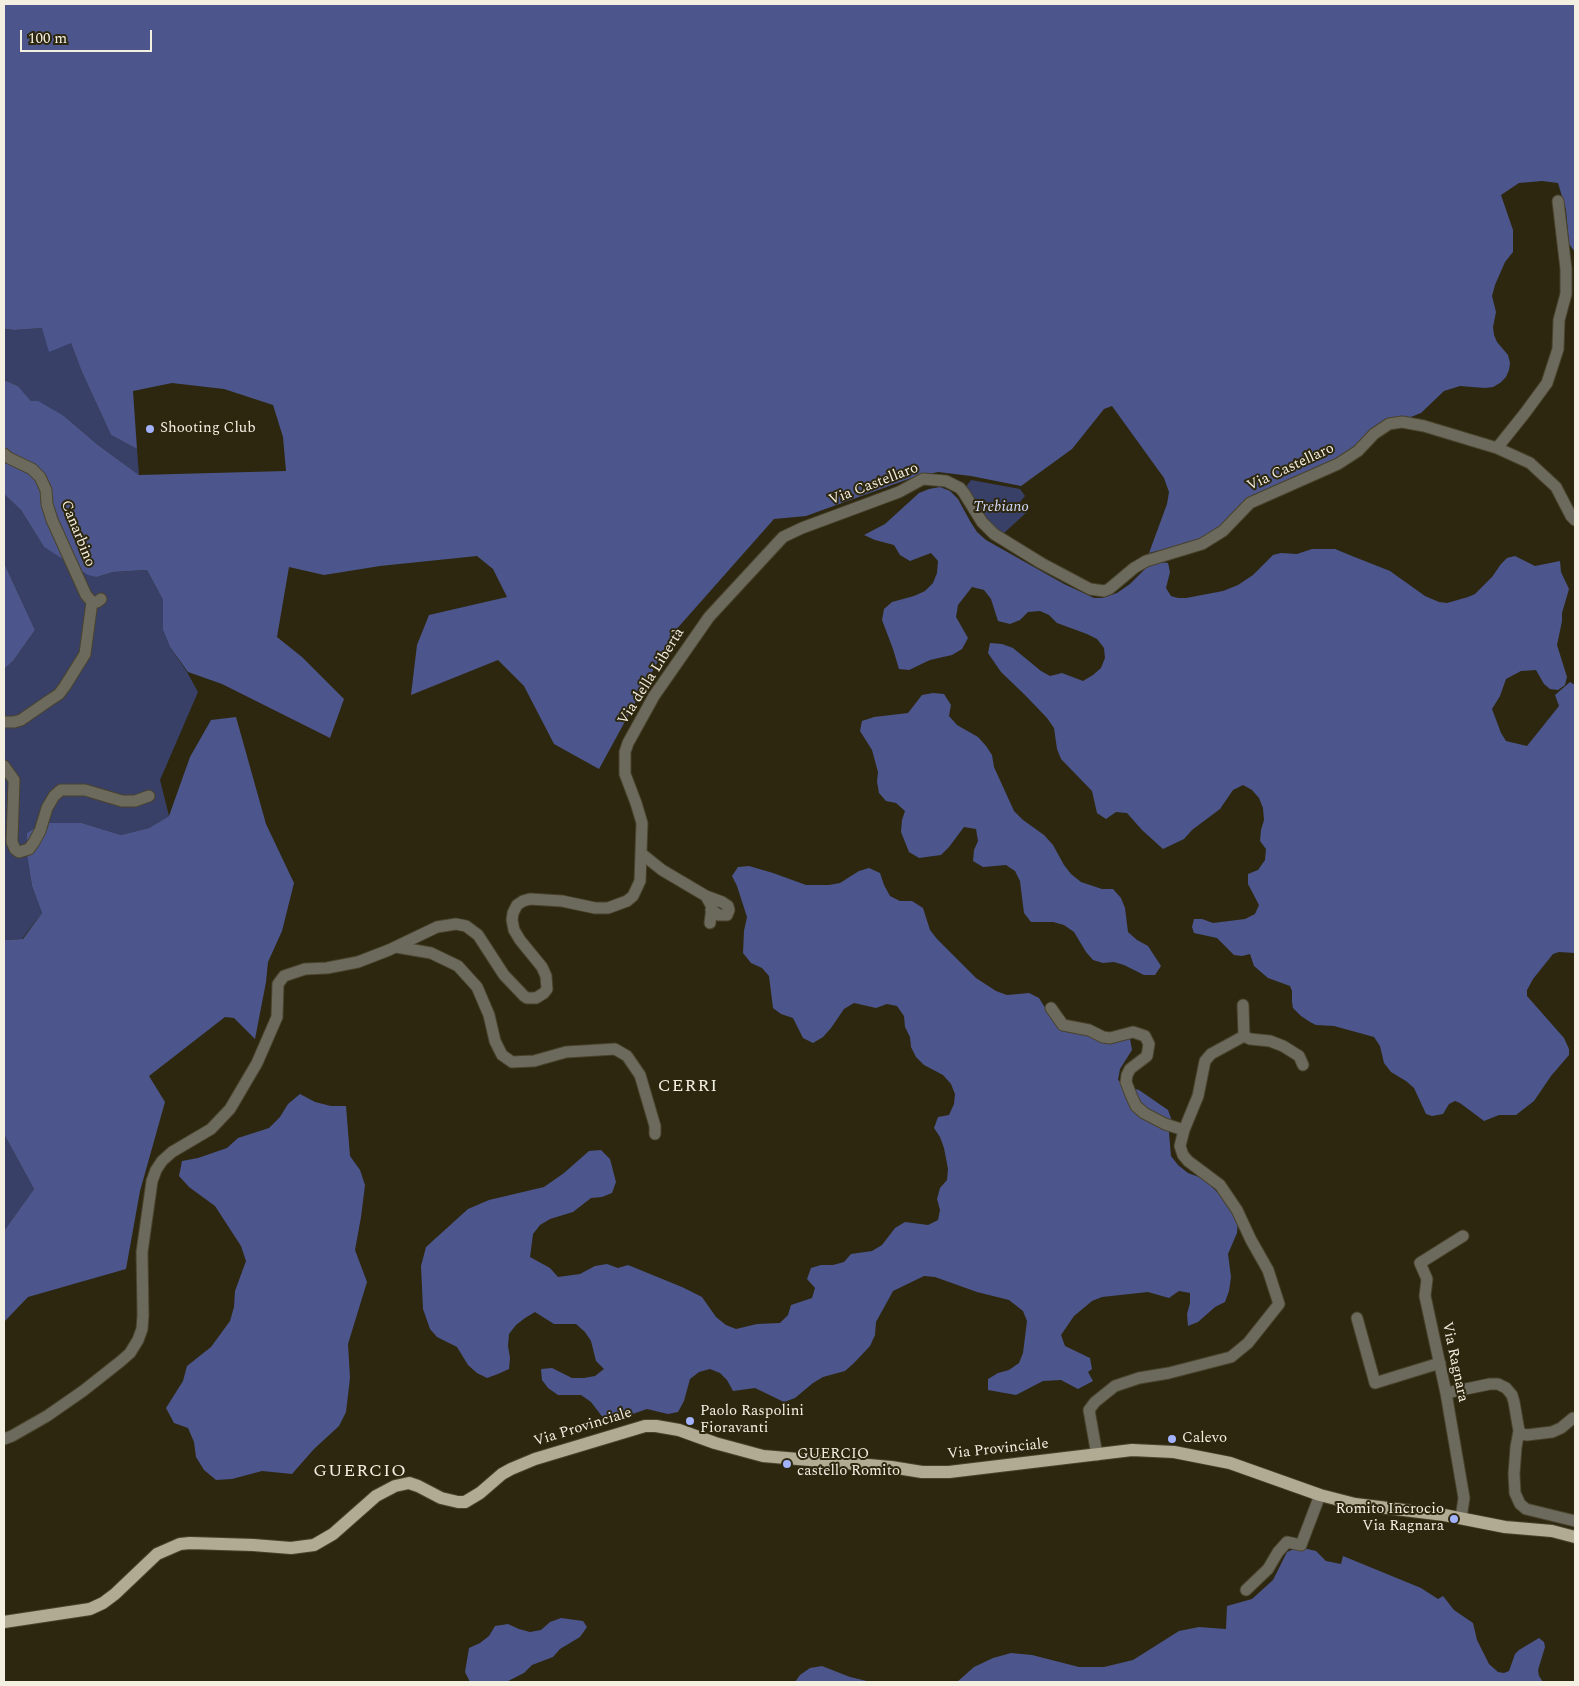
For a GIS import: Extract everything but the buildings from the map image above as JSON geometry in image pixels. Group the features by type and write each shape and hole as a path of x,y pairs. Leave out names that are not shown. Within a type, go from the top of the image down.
{"main road":[{"name":"Via Provinciale","path":"4,1622 90,1609 103,1603 115,1594 157,1554 180,1544 253,1545 291,1548 314,1545 333,1534 376,1496 394,1486 409,1484 418,1486 441,1498 465,1502 480,1493 510,1469 535,1459 645,1426 679,1430 715,1443 763,1456 891,1467 922,1472 949,1472 1142,1450 1174,1452 1230,1463 1320,1495 1365,1506 1429,1513 1505,1527 1552,1531 1575,1537"}],"street":[{"path":"1497,448 1547,383 1558,349 1559,320 1566,294 1566,269 1558,201"},
{"name":"Via Castellaro","path":"780,539 802,528 899,492 923,479 946,481 960,488 982,522 994,534 1041,563 1090,589 1104,591 1146,561 1202,544 1222,531 1250,503 1338,464 1358,451 1374,434 1389,424 1409,422 1497,448 1530,462 1556,487 1575,520"},
{"name":"Canarbino","path":"4,454 32,469 40,477 46,490 47,504 52,520 86,595 97,601 85,654 65,686 58,694 21,720 4,722"},
{"name":"Via della Libertà","path":"4,1439 47,1416 83,1390 130,1353 138,1340 142,1329 143,1315 142,1252 152,1181 156,1170 172,1152 211,1129 230,1108 258,1063 277,1017 278,984 284,976 298,971 358,962 396,947 437,927 451,924 466,926 478,935 504,974 524,996 536,998 547,989 546,976 542,967 514,930 513,913 518,905 530,899 562,901 596,908 608,908 627,902 633,896 638,888 642,854 642,822 625,774 625,752 628,743 654,696 709,617 780,539"},
{"path":"4,766 14,780 12,842 15,849 19,852 29,849 34,842 40,831 46,808 54,796 61,790 85,790 122,801 134,801 149,796"},
{"path":"642,854 662,870 706,896 722,902 728,906 729,910 727,915 719,915 711,910"},
{"path":"706,896 712,907 710,923"},
{"name":"Via della Libertà","path":"396,947 430,952 458,966 477,987 489,1015 495,1041 502,1055 512,1062 534,1061 566,1052 618,1050 627,1056 640,1076 655,1126 655,1134"},
{"path":"1243,1005 1244,1036"},
{"path":"1051,1008 1063,1025 1090,1030 1103,1037 1110,1038 1133,1032 1145,1036 1149,1044 1147,1056 1130,1069 1126,1075 1126,1082 1131,1095 1136,1106 1144,1113 1165,1124 1184,1130"},
{"path":"1244,1036 1250,1039 1270,1041 1283,1046 1299,1056 1303,1064"},
{"path":"1097,1454 1089,1410 1094,1402 1116,1386 1139,1378 1169,1373 1231,1357 1248,1343 1280,1304 1268,1270 1237,1210 1220,1185 1188,1161 1183,1155 1180,1146 1184,1130 1198,1096 1205,1061 1211,1054 1244,1036"},
{"name":"Via Ragnara","path":"1461,1518 1464,1498 1446,1394 1425,1296 1427,1279 1420,1263 1463,1236"},
{"path":"1356,1318 1375,1383 1440,1363"},
{"path":"1446,1394 1490,1384 1498,1384 1506,1388 1514,1402 1519,1431 1514,1474 1516,1494 1520,1504 1526,1509 1575,1521"},
{"path":"1519,1431 1527,1435 1552,1432 1561,1428 1573,1418"},
{"path":"1246,1590 1268,1569 1278,1552 1287,1542 1301,1545 1320,1495"}],"green space":[{"path":"42,328 71,343 111,435 137,449 139,475 98,445 64,416 31,401 18,386 4,380 4,329"},
{"name":"Trebiano","path":"971,480 1020,489 1025,496 1020,502 1028,511 1003,534 996,531 980,513 978,504 966,491 965,488"},
{"path":"4,494 21,510 44,547 97,577 113,572 147,570 163,600 163,630 170,647 198,692 160,780 169,816 149,828 121,835 82,823 42,823 27,833 27,855 32,886 42,913 22,939 4,940 4,669 13,661 35,630 4,563"},
{"path":"4,1134 34,1189 4,1231"}],"shaded area":[{"path":"4,4 1575,4 1575,252 1569,244 1566,210 1558,183 1542,181 1519,183 1501,195 1513,230 1513,252 1505,262 1492,296 1496,312 1493,327 1494,335 1497,342 1508,355 1510,363 1506,377 1493,387 1460,386 1444,391 1421,413 1369,436 1329,464 1264,496 1200,540 1149,553 1167,504 1169,492 1164,478 1112,406 1104,409 1072,449 1021,486 971,476 938,472 914,477 806,516 774,519 674,632 599,769 554,744 524,686 498,660 411,695 417,645 429,615 507,597 493,569 477,556 380,566 324,575 289,567 277,637 302,657 344,699 330,738 222,684 188,672 170,647 163,630 163,600 147,570 113,572 97,577 88,575 44,547 21,510 4,494 4,380 18,386 31,401 38,401 64,416 98,445 139,475 286,471 283,437 273,405 224,389 172,383 133,391 137,449 111,435 71,343 49,352 42,328 4,329"},
{"path":"940,487 950,491 958,499 977,532 986,540 1064,584 1094,598 1102,598 1117,593 1130,584 1146,568 1160,562 1168,563 1170,572 1166,588 1171,596 1186,598 1223,591 1238,585 1253,575 1273,555 1281,553 1297,554 1312,549 1335,549 1390,571 1425,596 1447,603 1475,594 1507,558 1515,556 1535,566 1560,561 1561,572 1569,589 1562,613 1557,645 1567,677 1565,685 1558,690 1550,689 1544,684 1536,670 1521,671 1506,679 1500,696 1492,709 1506,741 1527,746 1559,706 1555,695 1570,682 1575,685 1575,953 1559,952 1553,954 1533,979 1527,990 1527,996 1564,1038 1569,1049 1569,1055 1551,1076 1534,1101 1516,1115 1499,1115 1484,1121 1455,1101 1449,1104 1443,1114 1432,1116 1426,1114 1414,1088 1391,1072 1384,1063 1380,1046 1374,1037 1334,1026 1316,1025 1310,1022 1293,1008 1290,986 1268,978 1254,966 1250,954 1234,955 1217,938 1194,933 1192,927 1194,919 1202,919 1213,923 1245,919 1255,914 1259,905 1248,884 1248,874 1258,870 1265,860 1266,849 1260,841 1264,820 1263,808 1259,798 1252,790 1243,785 1233,790 1220,809 1192,830 1184,839 1163,849 1127,813 1116,812 1106,819 1097,813 1092,791 1061,759 1057,749 1054,728 1047,718 1001,672 988,653 990,643 1002,644 1013,648 1050,676 1062,673 1083,681 1101,668 1105,658 1104,648 1097,639 1057,623 1049,615 1040,611 1028,612 1020,620 1010,624 998,621 991,599 984,590 972,587 958,605 956,617 968,638 962,649 952,655 930,660 909,670 899,669 882,620 884,609 892,602 925,591 933,583 937,573 938,561 931,553 910,561 900,555 894,545 864,535 885,524 919,493"},
{"path":"4,563 35,630 13,661 4,669"},
{"path":"944,694 951,705 949,716 957,725 978,737 986,746 992,755 994,767 1014,811 1044,835 1053,845 1071,874 1081,882 1102,889 1113,889 1121,898 1125,908 1128,932 1148,946 1161,966 1155,975 1144,975 1114,962 1103,963 1093,960 1074,932 1064,925 1053,922 1031,922 1024,913 1020,881 1015,871 1006,865 983,867 973,861 974,850 978,841 976,829 964,827 941,855 919,858 909,852 901,832 905,811 896,803 886,801 879,793 878,772 872,750 860,731 862,721 874,717 908,713 922,695"},
{"path":"236,717 266,824 294,883 282,931 268,962 255,1039 234,1018 225,1017 149,1076 165,1102 140,1191 126,1269 28,1297 4,1322 4,1231 34,1189 4,1134 4,940 23,939 42,913 32,886 27,855 27,833 42,823 82,823 121,835 149,828 169,816 190,757 211,720"},
{"path":"749,866 806,885 840,883 859,871 869,868 880,873 890,896 900,901 912,901 923,908 930,930 976,978 996,991 1007,995 1029,993 1039,998 1052,1019 1107,1035 1130,1039 1132,1050 1120,1069 1118,1080 1127,1087 1139,1090 1168,1110 1172,1121 1169,1133 1171,1156 1188,1173 1199,1177 1209,1184 1226,1201 1238,1221 1237,1233 1228,1254 1231,1277 1225,1302 1215,1307 1198,1322 1188,1326 1187,1314 1190,1293 1179,1291 1169,1298 1148,1292 1102,1297 1092,1301 1074,1316 1061,1335 1065,1346 1090,1358 1092,1369 1088,1372 1093,1381 1078,1389 1061,1380 1043,1381 1016,1395 988,1390 988,1379 998,1373 1009,1370 1019,1363 1023,1353 1027,1321 1023,1311 1009,1300 977,1292 935,1277 924,1276 893,1291 876,1322 875,1335 870,1346 854,1363 845,1371 823,1377 795,1398 784,1402 755,1388 733,1391 727,1380 720,1373 710,1369 699,1372 690,1379 684,1401 678,1412 668,1414 647,1409 615,1420 604,1419 591,1402 581,1395 558,1395 548,1388 542,1380 541,1369 552,1368 572,1378 584,1378 595,1376 604,1369 596,1361 591,1341 576,1324 554,1324 535,1312 525,1318 509,1334 509,1369 487,1378 477,1373 468,1365 457,1347 437,1337 430,1329 423,1309 421,1266 426,1247 468,1209 489,1200 544,1187 564,1173 589,1151 601,1150 610,1159 616,1182 612,1193 602,1197 591,1198 573,1212 550,1219 540,1225 533,1234 530,1257 550,1268 558,1277 580,1274 595,1266 607,1264 618,1268 628,1265 702,1297 716,1317 726,1325 736,1329 757,1324 780,1323 788,1315 791,1305 812,1298 815,1288 807,1279 811,1268 844,1262 851,1254 872,1251 882,1245 895,1228 905,1222 928,1225 938,1220 940,1210 937,1199 940,1188 947,1180 948,1169 944,1148 934,1128 938,1117 949,1115 954,1104 955,1094 951,1084 943,1075 924,1065 916,1057 905,1027 904,1016 897,1006 887,1004 876,1008 854,1003 844,1009 823,1037 813,1043 803,1038 793,1018 781,1014 773,1008 769,976 762,968 751,963 743,953 747,917 732,876 738,867"},
{"path":"300,1094 315,1102 331,1106 346,1106 350,1156 360,1170 365,1185 355,1250 367,1282 348,1344 350,1378 346,1412 339,1426 314,1449 292,1474 262,1471 232,1479 216,1480 204,1470 196,1457 194,1442 188,1428 174,1423 166,1408 183,1381 187,1366 211,1347 230,1321 234,1307 235,1291 246,1261 241,1246 215,1206 189,1187 179,1176 182,1161 198,1158 227,1148 238,1138 269,1128 280,1117 288,1104"},
{"path":"1299,1547 1316,1551 1326,1561 1341,1564 1343,1556 1421,1588 1438,1599 1443,1596 1454,1610 1473,1623 1477,1640 1489,1664 1498,1672 1504,1673 1509,1671 1515,1654 1539,1638 1544,1642 1545,1647 1538,1670 1543,1682 957,1682 974,1667 993,1658 1011,1653 1032,1655 1079,1667 1104,1667 1133,1660 1179,1631 1199,1627 1226,1629 1227,1606 1252,1599 1273,1580 1287,1552"},
{"path":"561,1618 583,1621 587,1627 580,1637 560,1649 553,1657 532,1665 524,1673 506,1682 470,1682 465,1672 469,1648 489,1636 495,1626 508,1624 530,1632 541,1630 550,1622"},
{"path":"822,1666 850,1677 871,1682 795,1682 800,1675 810,1668"}],"place":[{"name":"Shooting Club","path":"150,429"},
{"name":"Paolo Raspolini Fioravanti","path":"690,1421"},
{"name":"Calevo","path":"1172,1439"},
{"name":"GUERCIO castello Romito","path":"787,1464"},
{"name":"Romito Incrocio Via Ragnara","path":"1454,1519"}],"district":[{"name":"CERRI","path":"688,1087"},
{"name":"GUERCIO","path":"360,1472"}]}
